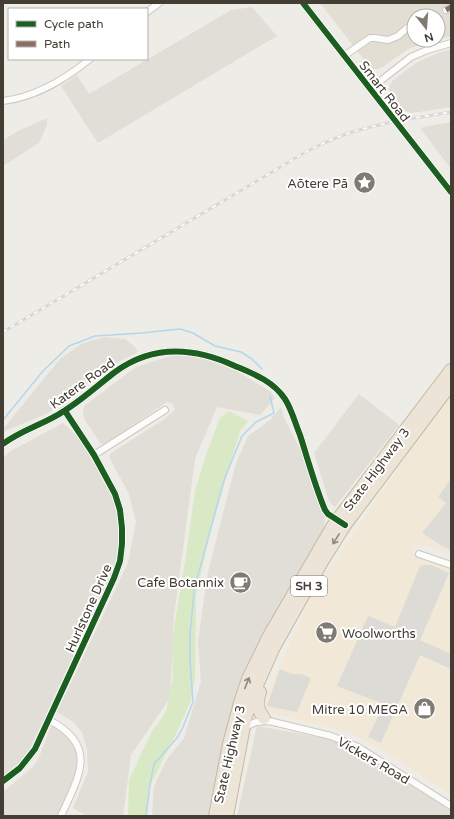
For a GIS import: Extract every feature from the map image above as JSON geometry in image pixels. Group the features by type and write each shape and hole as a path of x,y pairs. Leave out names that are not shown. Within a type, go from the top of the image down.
{"highway":[{"name":"State Highway 3","path":"416,424 451,370"},
{"name":"State Highway 3","path":"227,816 244,691 260,654 311,563 416,424 451,384"},
{"name":"State Highway 3","path":"215,816 229,744 239,724 246,716 254,692 271,654 323,560 341,523"},
{"path":"267,719 259,710 257,701 268,672 271,654"}],"street":[{"path":"148,11 159,3"},
{"name":"Smart Road","path":"303,3 451,192"},
{"path":"344,56 370,38 388,40 398,36 406,29"},
{"path":"370,89 411,57 427,50 451,43"},
{"path":"3,101 43,90 89,60"},
{"name":"Katere Road","path":"3,444 18,434 38,426 65,411 130,363 155,354 167,352 190,352 202,354 227,362 269,383 284,397 294,418 325,510 328,514 341,523"},
{"path":"94,455 165,410"},
{"name":"Hurlstone Drive","path":"3,782 28,760 35,749 108,594 120,561 122,528 120,510 115,494 94,455 65,411"},
{"path":"419,554 451,565"},
{"name":"Vickers Road","path":"246,716 251,715 331,736 350,744 451,806"},
{"name":"Vickers Road","path":"239,724 267,719"},
{"path":"49,720 68,732 78,748 80,757 81,767 79,776 61,816"}],"shaded area":[{"path":"320,3 451,3 451,36 446,37 446,8 406,8 406,48 411,48 381,68 372,70"},
{"path":"252,7 277,36 98,143 61,86 77,75 89,94 231,10"},
{"path":"451,49 451,107 412,113 402,110 389,92 392,81 416,63"},
{"path":"47,118 47,125 39,143 3,166 3,140 18,131"},
{"path":"451,122 451,169 420,128"},
{"path":"105,337 125,339 134,346 138,352 112,365 71,398 46,414 3,432 3,429 60,359 81,344"},
{"path":"177,354 209,359 230,367 271,392 275,398 260,415 217,407 195,459 174,616 170,698 131,755 123,816 87,816 73,808 88,772 87,750 82,732 72,721 57,712 128,563 136,522 129,494 109,457 111,453 163,420 175,410 172,403 167,402 106,443 101,444 85,420 83,413 84,406 136,367"},
{"path":"451,392 451,554 425,545 414,547 412,552 417,556 451,569 451,795 376,746 349,733 260,710 312,595"},
{"path":"359,394 399,425 335,507 329,501 314,453"},
{"path":"281,407 283,416 303,455 324,511 324,529 266,634 211,816 152,816 154,786 167,759 184,738 201,682 198,641 208,572 236,463 248,436 270,420"},
{"path":"63,423 85,444 100,465 121,513 117,557 110,577 33,742 24,758 3,776 3,459 9,452"},
{"path":"451,479 451,550 422,533 446,503 438,497"},
{"path":"431,565 449,573 420,640 451,654 451,669 420,655 381,743 368,737 383,707 381,703 337,686 368,616 395,627 420,566"},
{"path":"280,669 292,674 301,674 311,678 297,712 267,706"},
{"path":"52,724 58,727 72,740 79,753 77,777 59,816 3,816 3,792 33,767 38,760"},
{"path":"257,726 335,740 356,750 451,811 451,816 237,816"}],"green space":[{"path":"229,411 248,421 240,431 211,529 196,596 195,678 191,700 149,788 147,816 128,816 129,780 151,733 166,712 173,678 172,644 195,491 207,452 220,418"}],"waterway":[{"path":"3,420 43,371 69,346 95,336 180,329 193,333 215,346 241,352 252,359 262,369"},
{"path":"146,816 154,764 177,738 193,702 190,636 194,590 224,480 242,436 256,422 274,413 270,396"}],"railway":[{"path":"3,332 304,153 328,141 370,127 451,112"}],"marked path":[{"path":"446,10 451,7"}],"cycle path":[{"path":"303,3 451,192"},
{"path":"3,444 17,435 49,420 71,407 115,372 129,363 144,357 174,351 204,355 256,375 275,387 285,399 300,435 325,510 328,514 345,525"},
{"path":"3,781 20,768 35,749 114,578 120,561 122,528 120,510 115,494 94,455 65,411"}],"place":[{"name":"Aōtere Pā","path":"364,183"},
{"name":"Cafe Botannix","path":"240,582"},
{"name":"Woolworths","path":"326,633"},
{"name":"Mitre 10 MEGA","path":"424,709"}]}
